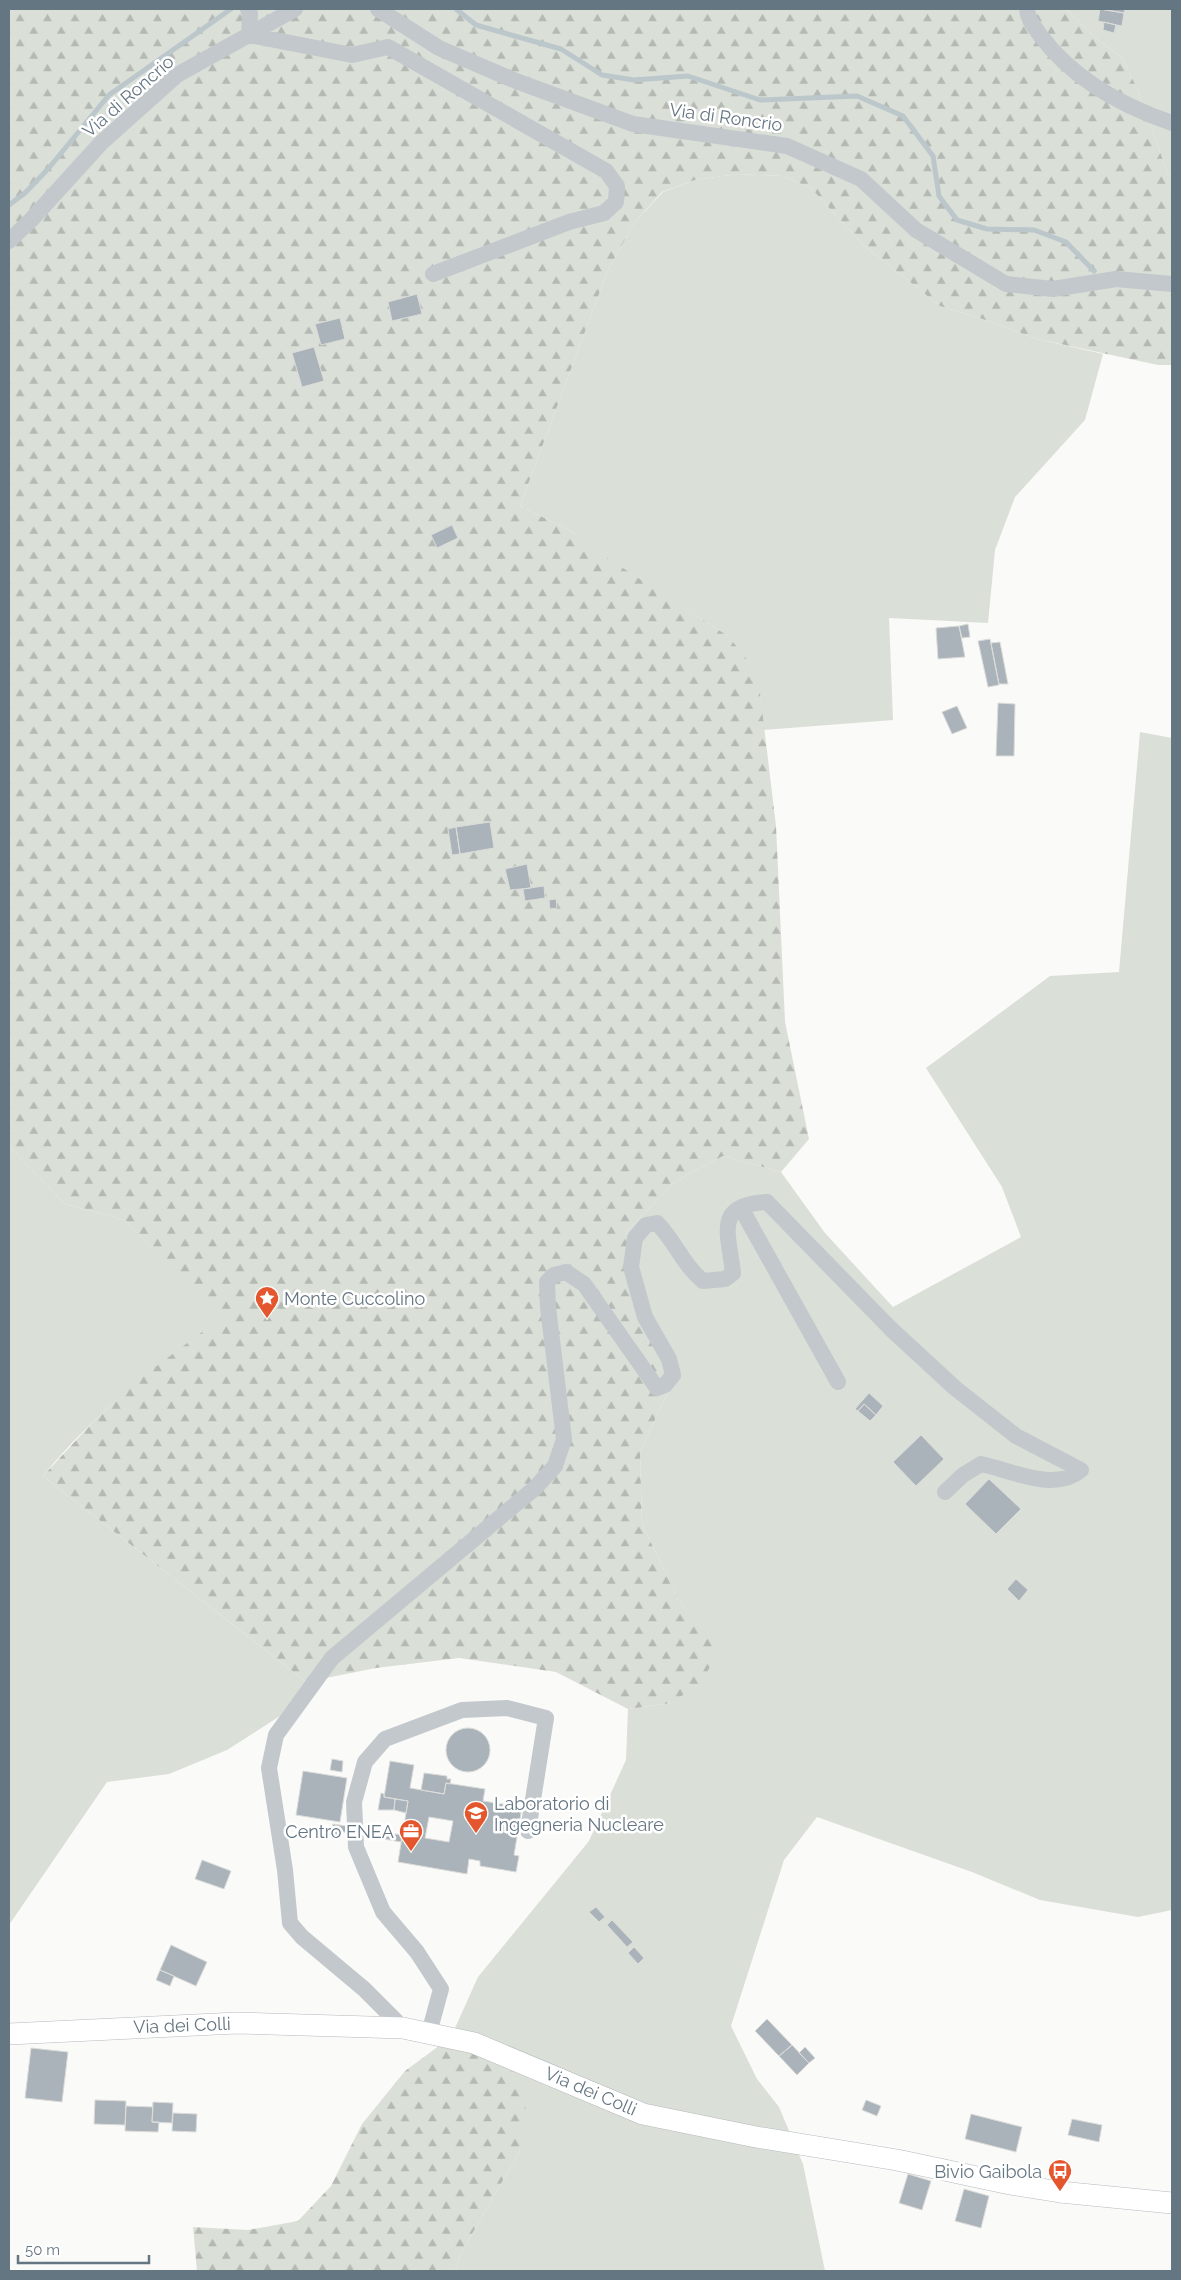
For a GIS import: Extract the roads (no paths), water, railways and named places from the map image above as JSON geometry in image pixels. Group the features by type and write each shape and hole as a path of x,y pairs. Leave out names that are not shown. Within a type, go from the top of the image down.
{"main road":[{"name":"Via dei Colli","path":"9,2034 237,2023 403,2028 474,2043 643,2114 756,2138 897,2160 1010,2184 1060,2192 1172,2203"}],"street":[{"name":"Via di Roncrio","path":"9,241 31,220 102,143 177,76 295,9"},
{"name":"Via di Roncrio","path":"378,9 439,48 516,81 634,124 787,146 861,179 916,230 1006,284 1054,289 1116,278 1172,284"},
{"path":"1027,9 1028,18 1053,53 1097,88 1146,114 1172,123"},
{"path":"249,11 248,35 352,55 388,47 606,171 617,186 616,202 604,213 569,222 433,274"},
{"path":"403,2028 364,1989 302,1937 290,1923 285,1870 269,1768 276,1734 332,1658 528,1494 555,1466 564,1439 548,1307 547,1282 554,1275 566,1272 584,1284 657,1388 665,1385 674,1375 669,1359 646,1318 631,1268 636,1238 646,1225 657,1223 670,1236 690,1271 703,1281 725,1279 733,1273 726,1223 732,1214 749,1202 767,1202 891,1329 955,1388 1016,1436 1081,1470 1072,1478 1040,1480 981,1464 963,1475 945,1492"},
{"path":"741,1208 838,1382"},
{"path":"429,2033 441,1989 417,1952 383,1912 356,1847 354,1802 365,1762 385,1739 462,1710 507,1708 546,1718 528,1831"}],"waterway":[{"path":"9,205 25,193 48,169 109,95 231,9"},
{"path":"456,9 476,25 561,49 602,75 634,80 688,76 760,100 857,96 903,116 933,156 939,196 957,220 987,229 1034,230 1066,242 1094,271"}],"place":[{"name":"Monte Cuccolino","path":"267,1319"},
{"name":"Laboratorio di Ingegneria Nucleare","path":"476,1834"},
{"name":"Centro ENEA","path":"411,1852"},
{"name":"Bivio Gaibola","path":"1060,2192"}]}
